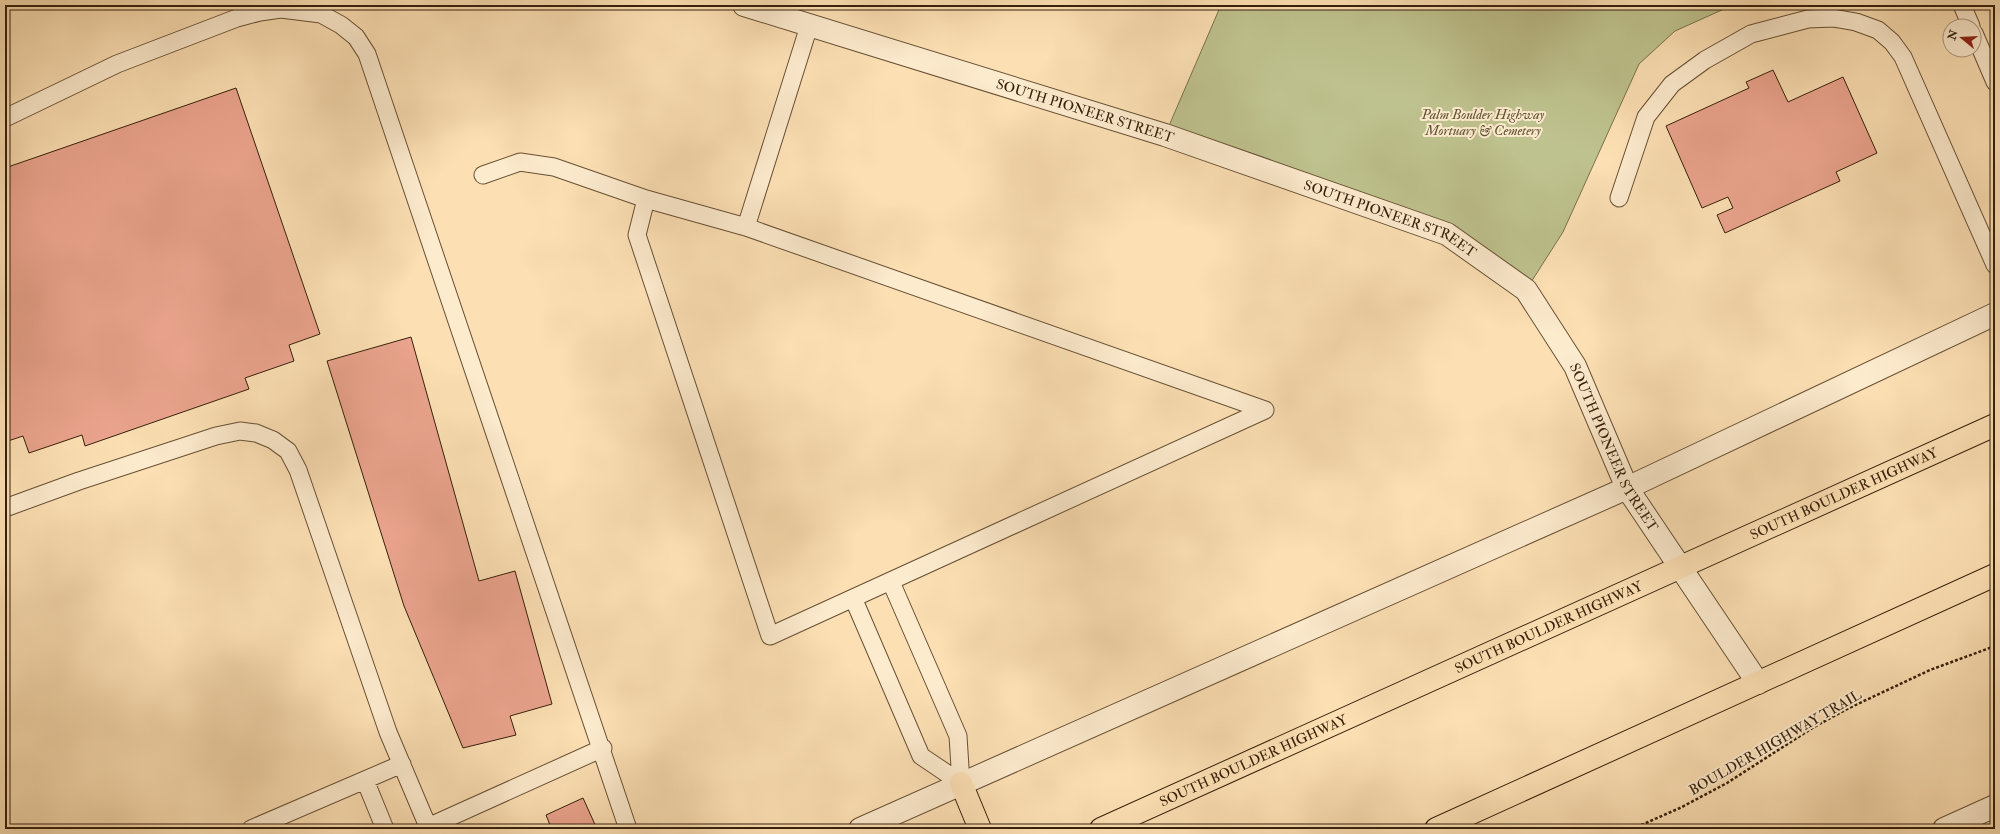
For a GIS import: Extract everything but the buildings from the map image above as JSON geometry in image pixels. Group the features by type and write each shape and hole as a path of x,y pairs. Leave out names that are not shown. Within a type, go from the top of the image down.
{"main road":[{"name":"SOUTH BOULDER HIGHWAY","path":"1101,829 1995,425"},
{"path":"1436,829 1995,575"},
{"path":"961,784 980,829"}],"street":[{"name":"SOUTH PIONEER STREET","path":"744,5 1165,135 1446,234 1526,290 1575,366 1627,488 1758,683"},
{"path":"860,829 1627,488 1995,314"},
{"path":"1944,829 1995,806"}],"lane":[{"path":"1962,5 1968,18"},
{"path":"5,118 117,64 237,18 260,12 281,9 320,14 341,25 356,37 367,54 603,748 628,829"},
{"path":"1619,198 1646,117 1672,84 1705,60 1752,34 1808,19 1833,18 1856,22 1878,30 1892,42 1903,57 1995,265"},
{"path":"746,227 808,26"},
{"path":"1982,51 1995,82"},
{"path":"483,175 520,162 554,167 646,199 746,227 1265,410 854,600 770,636 637,235 646,199"},
{"path":"5,508 79,481 216,436 240,431 256,433 273,440 288,451 298,470 388,732 428,828 603,748"},
{"path":"891,582 958,736 961,784"},
{"path":"854,600 921,756 961,784"},
{"path":"251,829 402,764"},
{"path":"365,780 385,829"}],"path":[{"name":"BOULDER HIGHWAY TRAIL","path":"1632,829 1680,808 1727,782 1814,727 1862,702 1930,670 1995,646"}],"green space":[{"name":"Palm Boulder Highway Mortuary & Cemetery","path":"1221,5 1733,5 1675,31 1639,64 1563,232 1526,290 1447,234 1165,135"}]}
